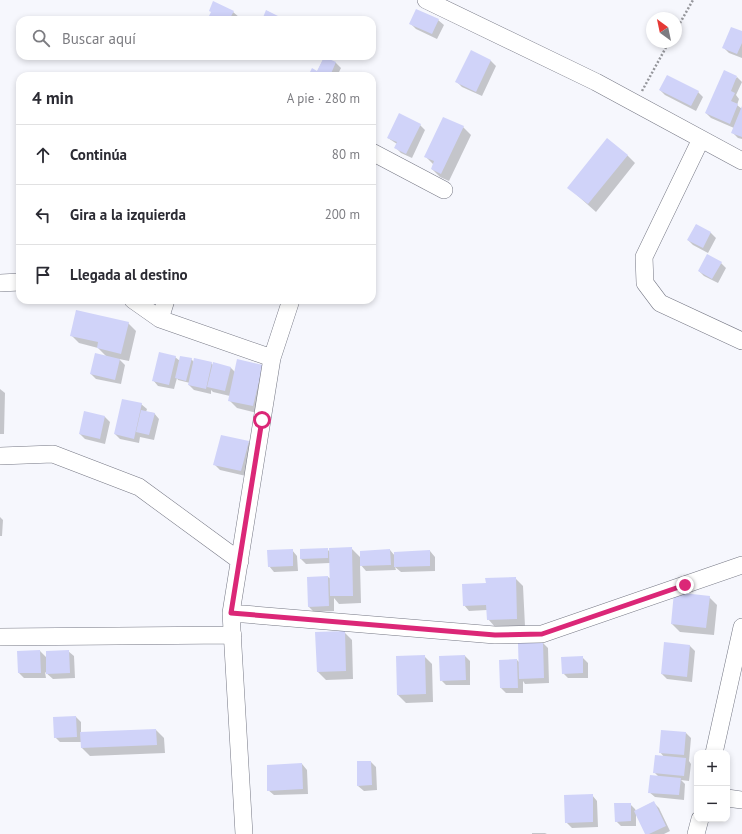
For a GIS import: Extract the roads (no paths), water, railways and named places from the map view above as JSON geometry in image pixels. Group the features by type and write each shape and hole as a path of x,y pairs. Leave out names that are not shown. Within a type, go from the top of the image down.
{"street":[{"path":"426,0 596,82 742,162"},
{"path":"701,139 644,258 645,283 660,303 742,340"},
{"path":"376,154 444,190"},
{"path":"0,283 16,282"},
{"path":"139,304 160,319 272,358"},
{"path":"160,319 165,304"},
{"path":"244,834 231,613 272,358 290,304"},
{"path":"0,456 53,454 139,487 240,561"},
{"path":"231,613 495,635 542,634 742,565"},
{"path":"715,750 742,627"},
{"path":"0,637 233,635"},
{"path":"730,798 742,800"},
{"path":"696,834 699,822"}]}
